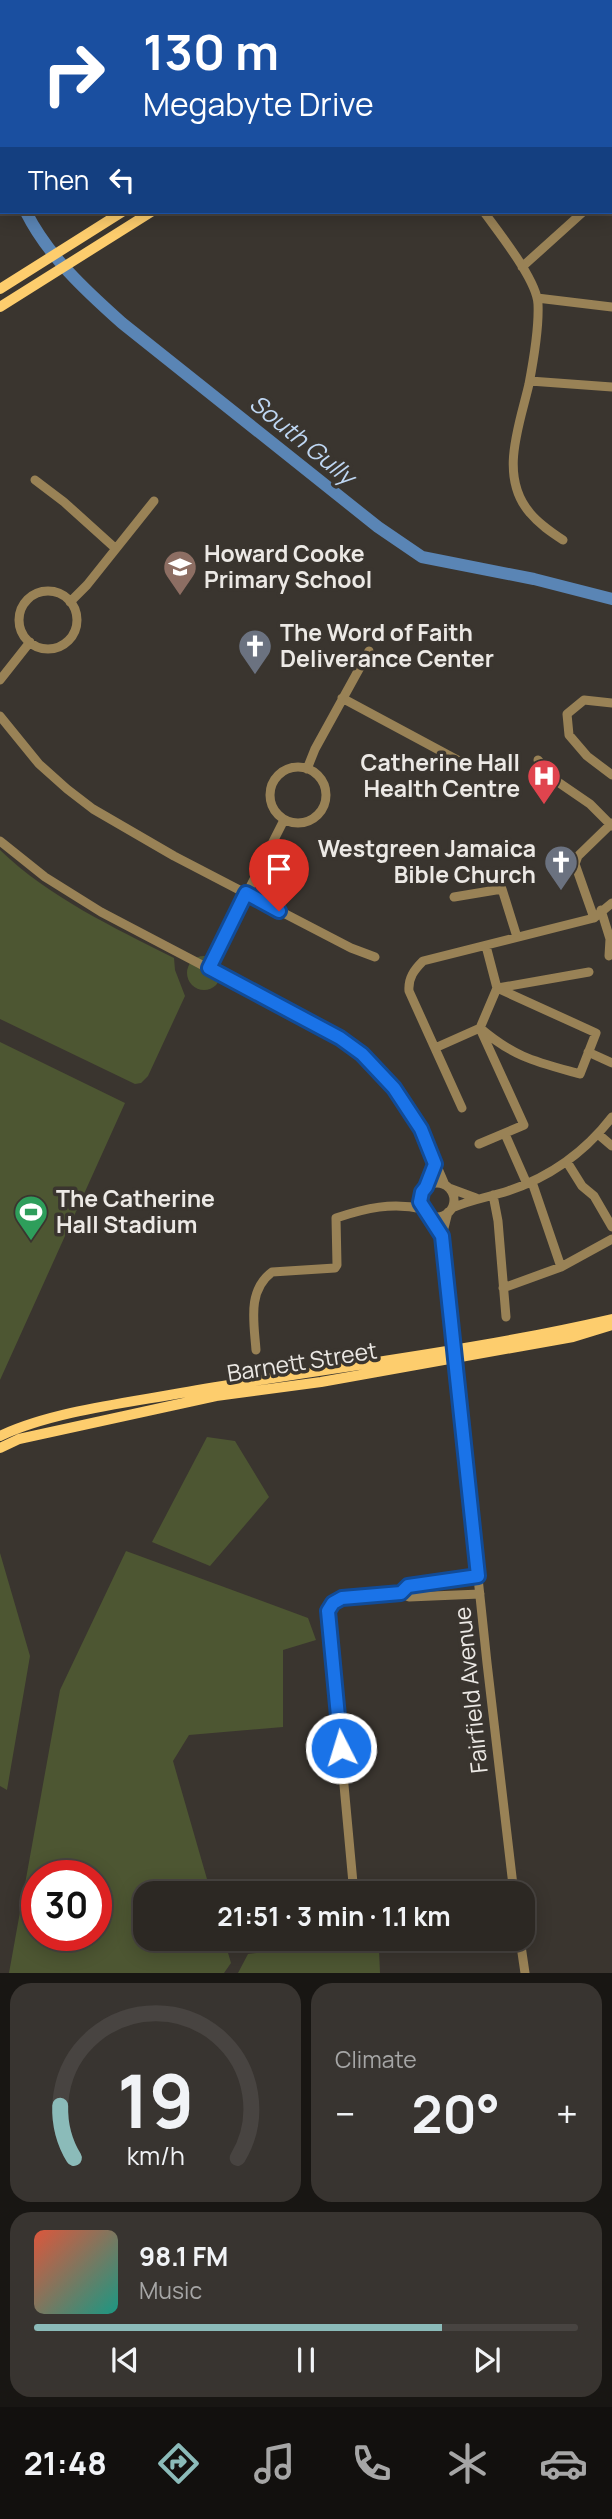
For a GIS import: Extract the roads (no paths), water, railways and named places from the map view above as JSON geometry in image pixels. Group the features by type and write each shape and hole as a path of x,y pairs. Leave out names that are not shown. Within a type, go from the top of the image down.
{"main road":[{"path":"0,289 119,214"},
{"path":"0,307 148,214"},
{"name":"Barnett Street","path":"0,1448 19,1438 216,1396 321,1382 612,1318"},
{"name":"Barnett Street","path":"0,1436 12,1430 64,1416 260,1379 573,1337 612,1325"}],"street":[{"path":"485,214 523,267 537,298 530,381 515,440 513,471 528,511 563,540"},
{"path":"523,267 581,214"},
{"path":"537,298 612,307"},
{"path":"530,381 612,387"},
{"path":"35,480 115,548"},
{"path":"70,602 87,585 154,501"},
{"path":"48,592 61,595 70,602 77,617 76,626 68,641 53,649 37,647 23,634 20,625 21,609 26,601 36,594 48,592"},
{"path":"0,680 30,642"},
{"path":"307,769 315,749 369,651"},
{"path":"342,698 463,763"},
{"path":"612,703 584,700 567,715 569,735 587,756 612,775"},
{"path":"0,716 39,764 82,801 174,856 351,948 375,957"},
{"path":"538,760 555,780 590,804 612,824 578,856 575,864 594,918"},
{"path":"288,769 307,769 317,775 324,785 326,796 323,808 309,821 296,823 284,820 272,807 271,789 274,781 288,769"},
{"path":"209,968 284,820"},
{"path":"0,841 45,877 101,912 330,1032 362,1054 394,1088 421,1129 453,1198 442,1236"},
{"path":"454,897 502,889 517,937"},
{"path":"462,1108 409,990 408,983 413,971 423,961 594,918 612,903"},
{"path":"601,910 610,939 609,956"},
{"path":"435,1048 480,1028 497,988 486,946"},
{"path":"497,988 589,972"},
{"path":"480,1028 523,1058 580,1074 596,1033 497,988"},
{"path":"479,1144 524,1125 480,1028"},
{"path":"588,1052 612,1063"},
{"path":"256,1350 253,1303 258,1287 272,1272 335,1268 336,1218 383,1205 404,1205 439,1217 476,1198 529,1183 567,1161 598,1134 612,1117"},
{"path":"505,1134 529,1183 561,1267"},
{"path":"598,1134 612,1146"},
{"path":"567,1161 582,1186 594,1196 612,1227"},
{"path":"435,1164 420,1202 442,1236"},
{"path":"404,1205 434,1183 476,1198"},
{"path":"493,1195 498,1221 506,1317"},
{"name":"Fairfield Avenue","path":"442,1236 513,1881"},
{"path":"503,1288 561,1267 612,1239"},
{"path":"401,1593 408,1586 478,1576"},
{"path":"353,1881 328,1611 333,1603 342,1598 401,1593 409,1597 480,1594"},
{"path":"522,1951 525,1973"}],"waterway":[{"name":"South Gully","path":"27,214 56,258 122,323 378,527 422,557 534,579 612,599"}],"place":[{"name":"Howard Cooke Primary School","path":"180,597"},
{"name":"The Word of Faith Deliverance Center","path":"255,676"},
{"name":"Catherine Hall Health Centre","path":"544,806"},
{"name":"Westgreen Jamaica Bible Church","path":"561,892"},
{"name":"The Catherine Hall Stadium","path":"31,1242"}]}
